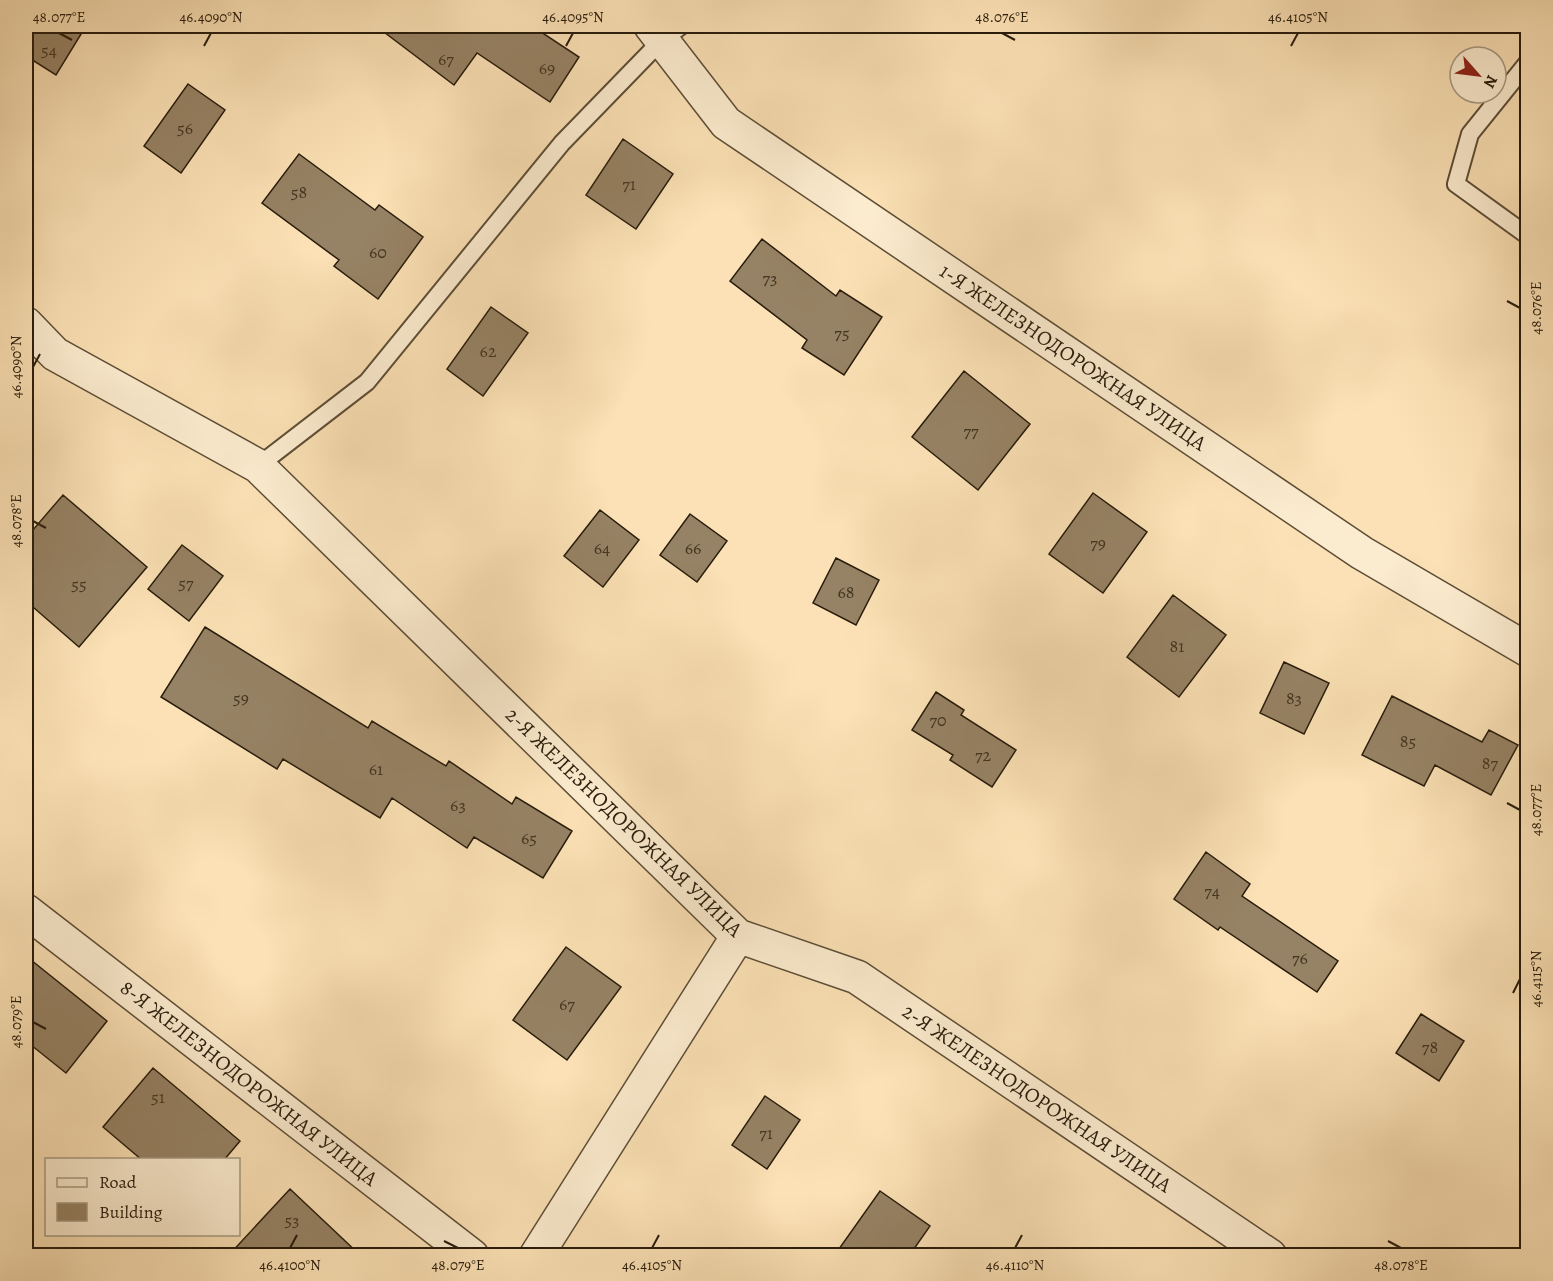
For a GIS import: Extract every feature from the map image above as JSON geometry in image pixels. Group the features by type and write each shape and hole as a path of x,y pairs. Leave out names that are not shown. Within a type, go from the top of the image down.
{"street":[{"name":"1-Я ЖЕЛЕЗНОДОРОЖНАЯ УЛИЦА","path":"665,30 726,123 1362,553 1527,650"},
{"name":"2-Я ЖЕЛЕЗНОДОРОЖНАЯ УЛИЦА","path":"26,324 55,354 258,466 738,936 857,977 1270,1256"},
{"name":"8-Я ЖЕЛЕЗНОДОРОЖНАЯ УЛИЦА","path":"26,911 472,1256"},
{"path":"536,1256 738,936"}],"lane":[{"path":"258,466 367,382 562,143 665,30"},
{"path":"1527,62 1470,134 1456,184 1527,236"}],"building":[{"path":"36,26 86,26 56,75 26,56 26,43"},
{"path":"376,26 532,26 579,57 550,102 477,53 454,85"},
{"path":"188,84 225,110 181,173 144,146"},
{"path":"623,139 673,174 636,229 586,195"},
{"path":"299,154 375,210 379,205 423,237 378,299 334,266 339,260 262,203"},
{"path":"762,239 836,296 840,290 882,317 844,375 802,348 807,340 730,281"},
{"path":"491,307 528,333 483,396 447,369"},
{"path":"964,371 1030,424 978,490 912,437"},
{"path":"1093,493 1147,532 1103,593 1049,554"},
{"path":"63,495 147,567 79,647 26,601 26,538"},
{"path":"600,510 639,540 603,587 564,556"},
{"path":"690,514 727,541 697,582 660,555"},
{"path":"182,545 223,576 189,621 148,589"},
{"path":"836,558 879,580 856,625 813,603"},
{"path":"1173,595 1226,635 1179,697 1127,657"},
{"path":"205,627 368,728 372,721 446,766 449,761 512,804 516,797 572,831 543,878 474,837 467,848 392,798 380,818 283,759 277,769 161,697"},
{"path":"1284,662 1329,683 1304,734 1260,713"},
{"path":"936,692 964,710 961,715 1016,750 992,787 950,760 953,755 912,730"},
{"path":"1392,696 1482,742 1489,730 1518,745 1491,795 1435,765 1424,786 1362,755"},
{"path":"1206,852 1250,884 1242,896 1338,961 1317,992 1220,927 1218,930 1174,899"},
{"path":"566,947 621,987 567,1060 513,1020"},
{"path":"26,956 107,1021 66,1073 26,1041"},
{"path":"1421,1014 1464,1041 1439,1081 1396,1053"},
{"path":"153,1068 240,1141 226,1158 140,1158 103,1127"},
{"path":"765,1096 800,1120 767,1169 732,1145"},
{"path":"290,1189 361,1256 228,1256"},
{"path":"880,1191 930,1226 909,1256 834,1256"}]}
